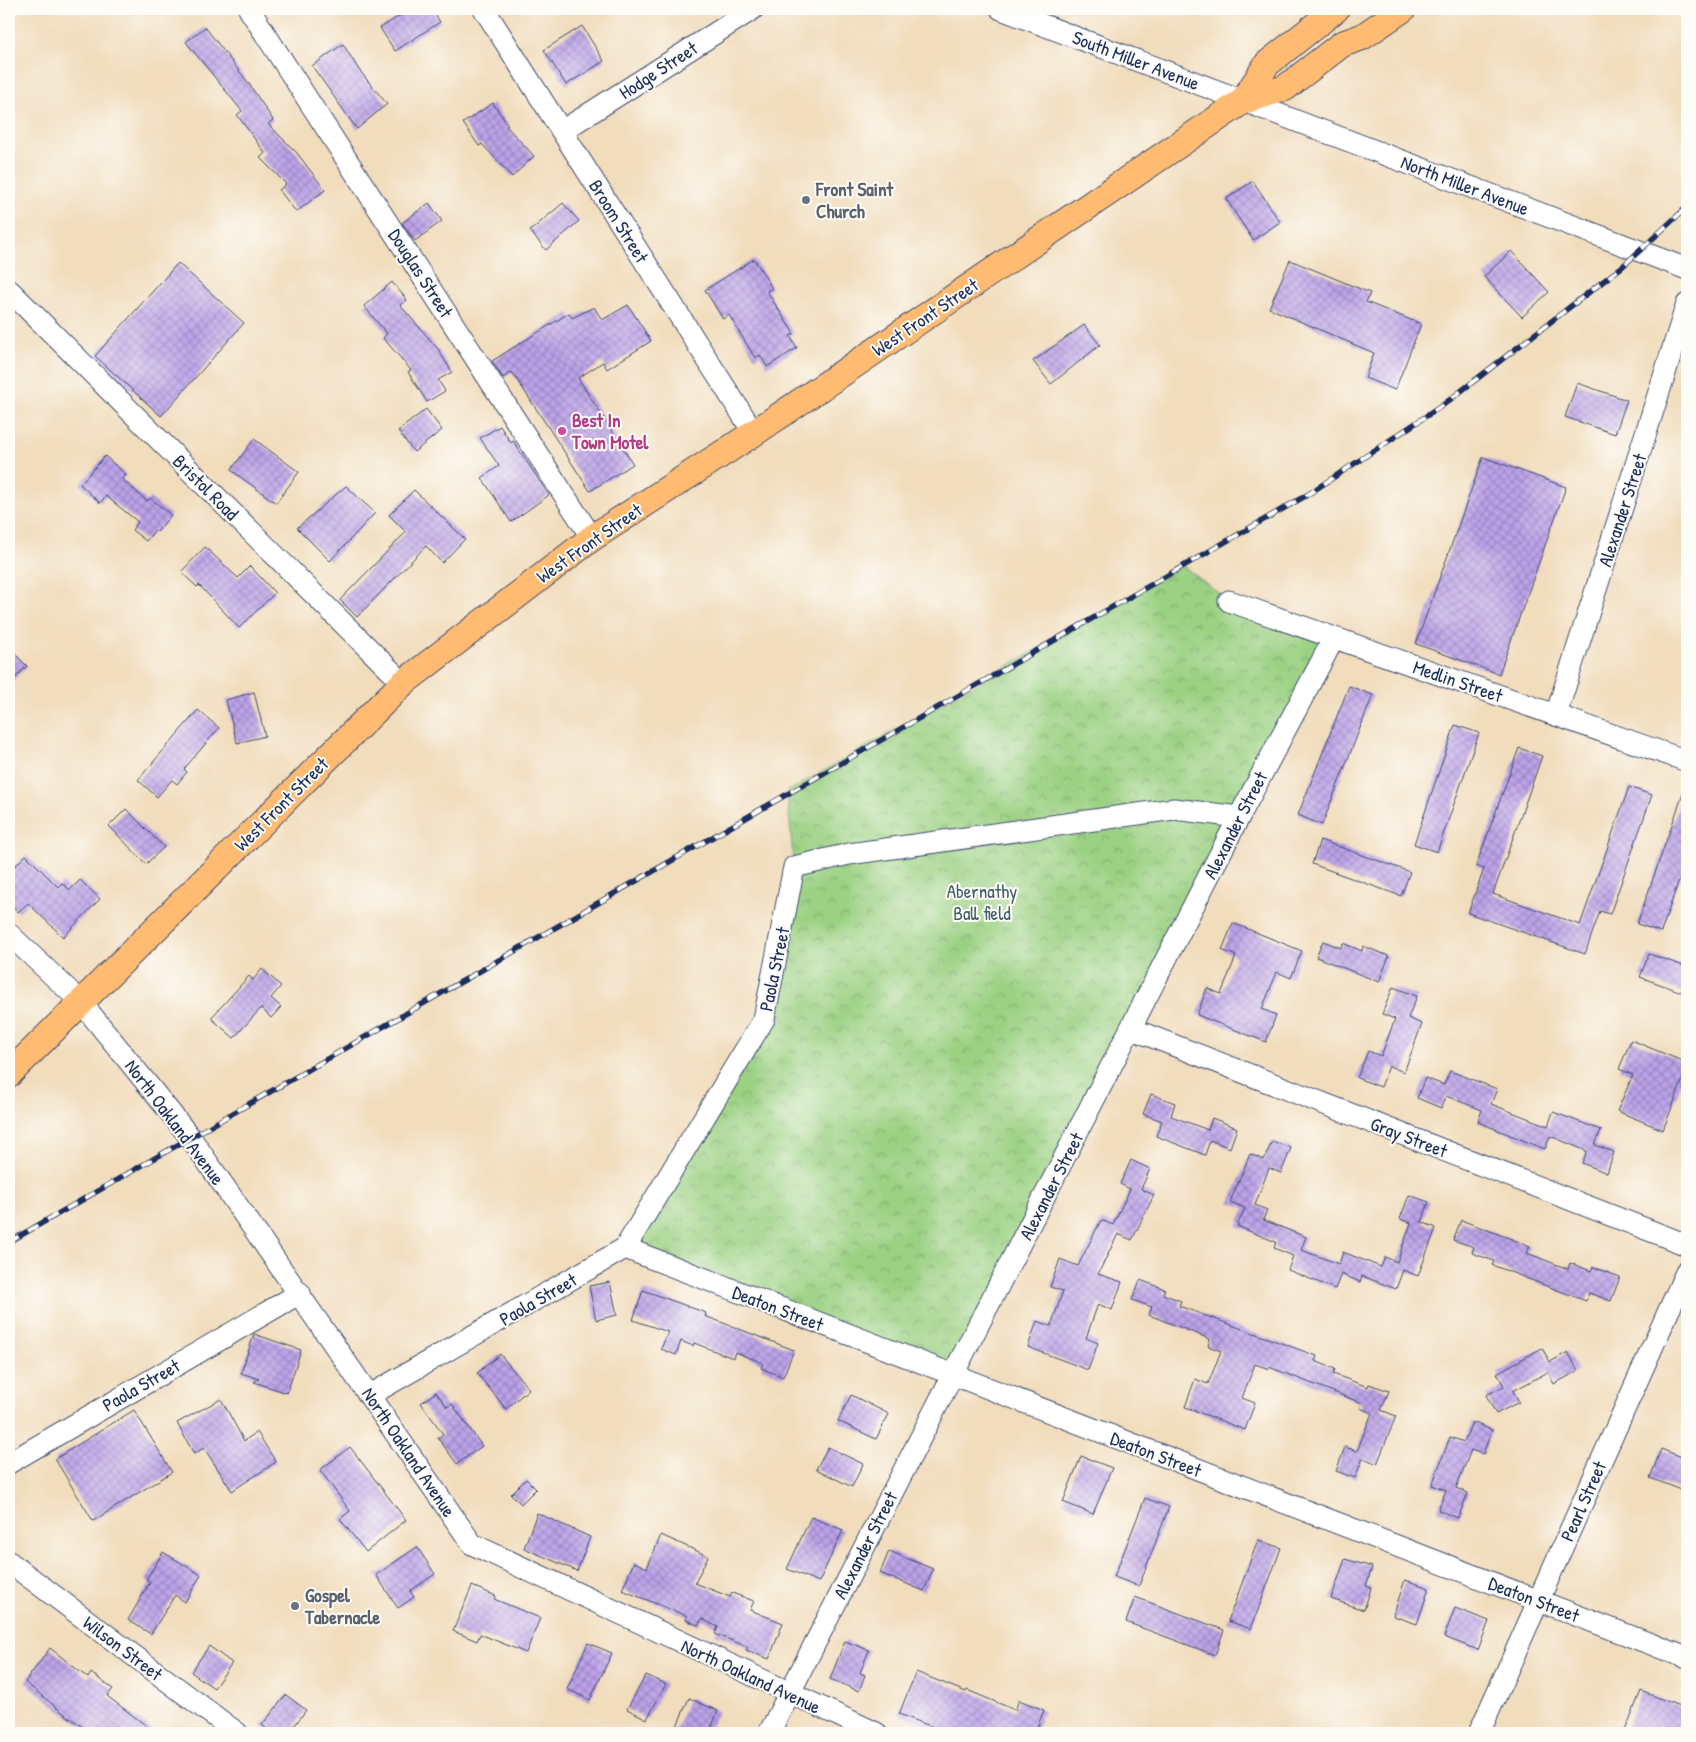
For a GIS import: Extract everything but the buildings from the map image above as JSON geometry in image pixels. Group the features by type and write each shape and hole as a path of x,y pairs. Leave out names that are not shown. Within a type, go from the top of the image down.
{"main road":[{"name":"West Front Street","path":"1243,101 1267,64 1336,9"},
{"path":"1342,44 1358,28 1370,9"},
{"name":"West Front Street","path":"9,1074 403,683 592,538 754,433 1243,101 1285,88 1342,44 1362,37 1404,9"}],"street":[{"name":"Douglas Street","path":"249,9 592,538"},
{"name":"Broom Street","path":"484,9 754,433"},
{"name":"Hodge Street","path":"562,131 753,9"},
{"name":"South Miller Avenue","path":"1001,9 1243,101"},
{"name":"North Miller Avenue","path":"1243,101 1687,269"},
{"name":"Bristol Road","path":"10,291 403,683"},
{"name":"Alexander Street","path":"1556,715 1687,304"},
{"name":"Medlin Street","path":"1230,601 1687,762"},
{"name":"Alexander Street","path":"769,1733 1132,1029 1238,818 1334,638"},
{"name":"Paola Street","path":"370,1395 625,1248 764,1019 794,867 849,854 1174,809 1238,818"},
{"name":"North Oakland Avenue","path":"9,934 81,1002 190,1138 246,1220 300,1293 472,1544 789,1694 876,1733"},
{"name":"Gray Street","path":"1132,1029 1687,1245"},
{"name":"Deaton Street","path":"625,1248 1687,1658"},
{"name":"Pearl Street","path":"1479,1733 1687,1270"},
{"name":"Paola Street","path":"9,1463 300,1293"},
{"name":"Wilson Street","path":"9,1562 237,1733"}],"green space":[{"name":"Abernathy Ball field","path":"1183,566 1229,601 1334,638 953,1376 625,1248 764,1019 794,867 787,792"}],"railway":[{"path":"9,1242 1307,495 1443,405 1623,266 1687,207"}],"place":[{"name":"Front Saint Church","path":"806,200"},
{"name":"Best In Town Motel","path":"562,431"},
{"name":"Gospel Tabernacle","path":"295,1606"}]}
